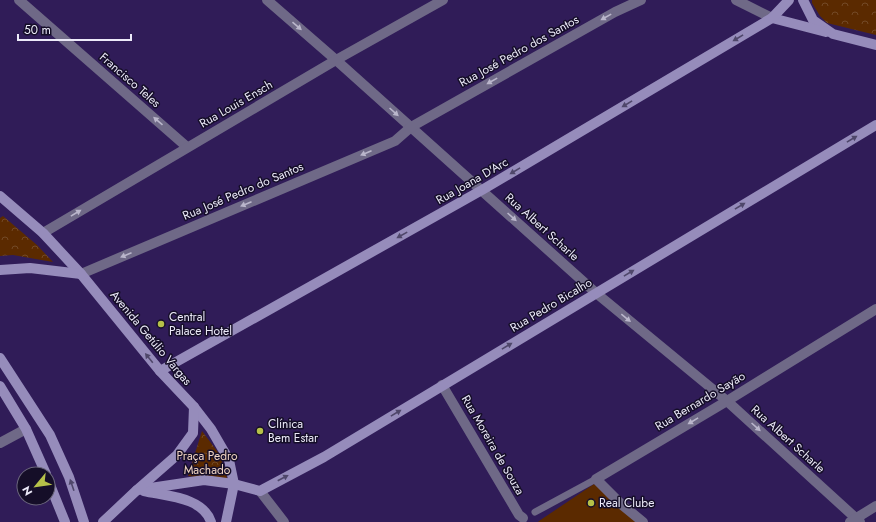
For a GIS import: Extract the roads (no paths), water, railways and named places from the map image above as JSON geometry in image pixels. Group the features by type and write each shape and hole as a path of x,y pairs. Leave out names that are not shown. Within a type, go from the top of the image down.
{"street":[{"name":"Francisco Teles","path":"19,0 187,147"},
{"name":"Rua Albert Scharle","path":"267,0 596,293 727,401 855,521"},
{"name":"Rua Louis Ensch","path":"43,234 187,147 336,60 443,0"},
{"name":"Rua José Pedro dos Santos","path":"411,127 615,12 641,0"},
{"path":"736,0 772,18 876,46"},
{"name":"Rua Joana D'Arc","path":"160,371 482,190 772,18 788,0"},
{"path":"803,0 813,20 833,34"},
{"name":"Rua José Pedro do Santos","path":"81,274 395,141 411,127"},
{"name":"Rua Pedro Bicalho","path":"260,491 324,457 596,293 875,128"},
{"name":"Avenida Getúlio Vargas","path":"0,196 43,234 81,274 160,371 194,407 211,429 229,460 234,484 226,522"},
{"path":"0,270 30,268 81,274"},
{"name":"Rua Bernardo Sayão","path":"596,479 727,401 876,309"},
{"path":"0,358 50,435 69,477 84,522"},
{"name":"Rua Moreira de Souza","path":"442,385 522,518"},
{"path":"0,386 26,429 42,466"},
{"path":"103,522 177,455 193,433 194,407"},
{"path":"0,443 26,429"},
{"path":"596,479 642,522"},
{"path":"137,490 204,480 234,484 260,491 284,522"},
{"path":"137,490 191,501 201,508 211,522"},
{"path":"56,500 65,522"},
{"path":"855,521 876,506"}],"lane":[{"name":"Rua Bernardo Sayão","path":"535,512 596,479"}],"place":[{"name":"Central Palace Hotel","path":"161,324"},
{"name":"Clínica Bem Estar","path":"260,431"},
{"name":"Real Clube","path":"591,503"}],"park label":[{"name":"Praça Pedro Machado","path":"207,463"}]}
